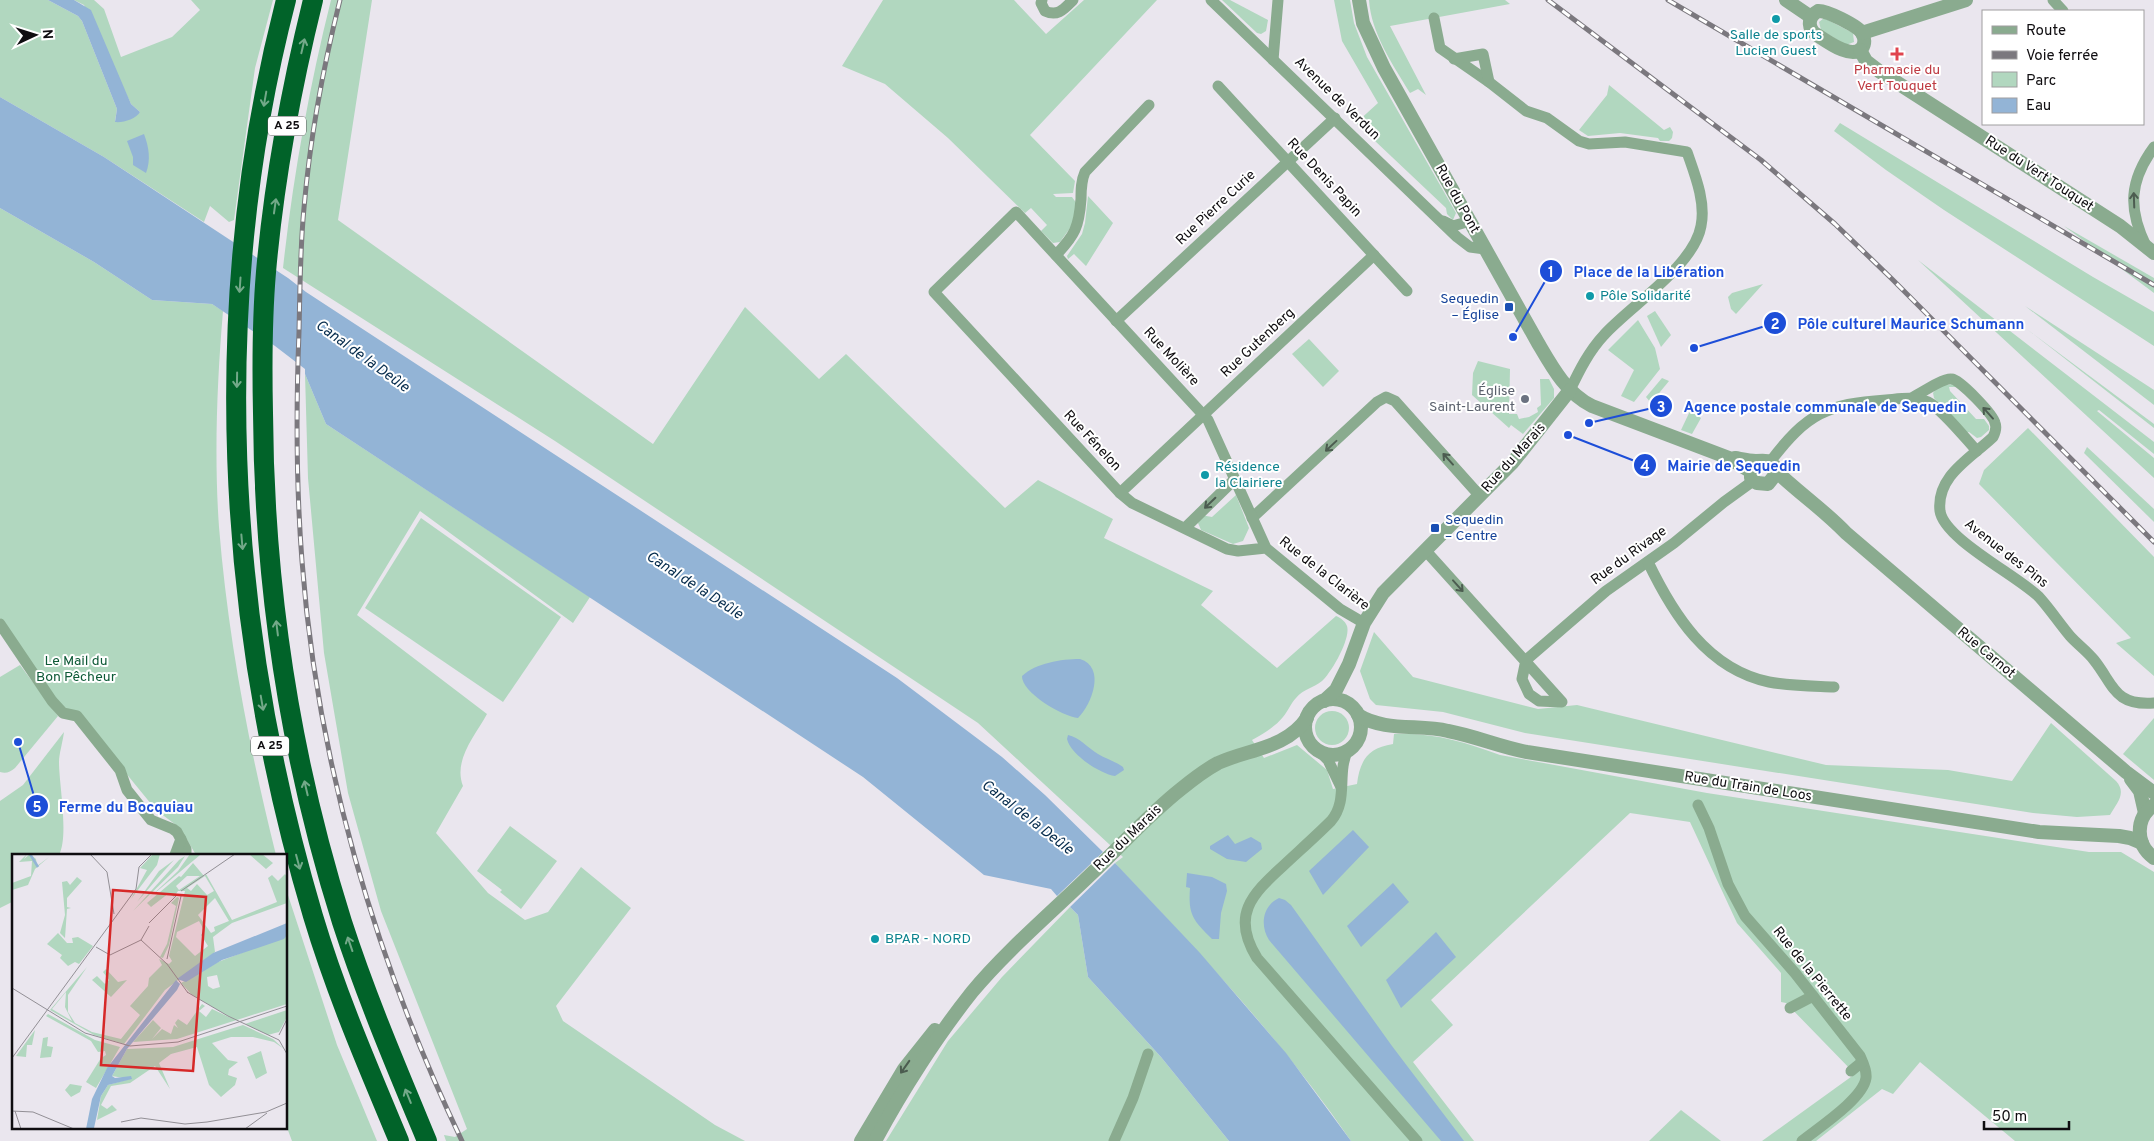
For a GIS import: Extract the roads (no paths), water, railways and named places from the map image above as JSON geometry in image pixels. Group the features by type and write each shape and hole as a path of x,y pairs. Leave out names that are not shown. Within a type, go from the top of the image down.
{"highway":[{"name":"A 25","path":"286,0 262,116 244,238 238,331 236,414 240,524 252,633 266,725 283,805 314,918 353,1029 399,1141"},
{"name":"A 25","path":"313,0 291,101 268,254 262,347 264,475 270,569 282,666 301,766 343,923 374,1010 427,1141"}],"street":[{"path":"1042,0 1045,11 1052,14 1059,13 1073,0"},
{"name":"Avenue de Verdun","path":"1211,0 1470,247 1486,249"},
{"path":"1273,60 1278,0"},
{"name":"Rue du Pont","path":"1359,0 1363,23 1374,49 1541,348 1556,373 1570,390"},
{"path":"1786,0 1819,9 1862,33 1966,0"},
{"path":"2053,0 2063,10"},
{"path":"1819,9 1810,26 1814,33 1844,51 1852,53 1860,50 1864,43 1862,33"},
{"path":"1434,18 1440,48 1489,82 1526,111 1547,118 1574,139 1584,143 1625,142 1687,152 1697,181 1702,214 1701,227 1696,242 1679,264 1603,336 1585,361 1570,390 1579,398 1592,406 1729,458 1753,471 1760,485 1768,484 1774,479 1773,466 1804,426 1830,408 1850,403 1910,399 1931,403 1977,450"},
{"name":"Rue du Vert Touquet","path":"1860,50 1866,61 1879,72 2120,226 2150,250"},
{"path":"1454,59 1483,54 1489,82"},
{"name":"Rue Denis Papin","path":"1218,86 1407,291"},
{"path":"1056,255 1073,235 1078,224 1082,182 1085,172 1149,105"},
{"name":"Rue Pierre Curie","path":"1116,320 1335,118"},
{"path":"2150,250 2137,222 2133,196 2137,175 2154,147"},
{"name":"Rue Molière","path":"934,292 1016,212 1204,414 1216,435 1266,548"},
{"path":"1442,220 1453,226 1470,221"},
{"name":"Rue Gutenberg","path":"1120,493 1374,255"},
{"name":"Rue Fénelon","path":"934,292 1120,493 1132,503 1232,550 1266,548"},
{"name":"Avenue des Pins","path":"1910,399 1948,379 1960,383 1996,423 1996,432 1993,437 1949,477 1943,486 1940,508 1946,525 2036,595 2074,641 2094,660 2117,693 2135,702 2154,702"},
{"name":"Rue du Marais","path":"1324,701 1336,690 1364,624 1382,593 1513,462 1570,390"},
{"path":"1252,518 1376,402 1386,397 1396,401 1480,496"},
{"path":"1753,471 1763,459 1773,466"},
{"name":"Rue Carnot","path":"1773,466 1792,487 1823,510 1846,533 2126,772 2154,793"},
{"name":"Rue du Rivage","path":"1425,550 1526,660 1596,599 1678,540 1724,502 1753,471"},
{"path":"1185,528 1235,479"},
{"name":"Rue Carnot","path":"1768,484 1792,496 1846,533"},
{"name":"Rue de la Clarière","path":"1266,548 1340,609 1364,624"},
{"path":"1648,562 1679,618 1705,649 1718,659 1736,670 1770,682 1834,687"},
{"path":"0,624 52,701 63,713 77,716 120,770 126,790 151,820 173,829 181,839 186,849 186,854"},
{"name":"Rue du Marais","path":"1348,664 1348,684 1355,711"},
{"path":"1342,791 1331,766 1315,748 1306,734 1307,718 1314,707 1324,701 1337,700 1355,711 1360,732 1344,760 1342,791 1341,805 1331,821 1255,892 1247,909 1246,934 1257,958 1417,1141"},
{"name":"Rue du Train de Loos","path":"1355,711 1376,723 1442,730 1519,750 2050,833 2125,836 2142,843"},
{"name":"Rue du Marais","path":"861,1141 904,1069 947,1016 1171,797 1213,766 1276,745 1298,730 1307,718"},
{"name":"Rue du Train de Loos","path":"1351,748 1371,734 1400,727"},
{"name":"Rue du Marais","path":"1276,745 1315,748"},
{"path":"1315,748 1335,755 1351,748"},
{"name":"Rue Carnot","path":"2126,772 2140,791 2147,813 2139,832 2142,843"},
{"name":"Rue de la Pierrette","path":"1698,806 1709,828 1728,884 1745,916 1796,973 1860,1056 1862,1062"},
{"name":"Rue du Train de Loos","path":"2098,834 2124,828 2147,813"},
{"path":"176,854 181,839"},
{"path":"2142,843 2154,858"},
{"name":"Rue du Marais","path":"875,1141 924,1060 973,992"},
{"path":"1790,1008 1813,996"},
{"path":"1114,1141 1133,1098 1148,1054"},
{"path":"1802,1141 1855,1098 1865,1083 1866,1077 1862,1062 1851,1071"}],"water":[{"path":"48,0 74,0 91,10 131,104 140,112 136,117 115,122 117,109 82,21 78,16"},
{"name":"Canal de la Deûle","path":"0,97 104,157 288,278 306,292 897,678 1002,757 1045,795 1103,852 1057,896 1051,889 984,875 863,777 326,424 305,374 305,369 275,346 212,304 152,300 94,262 0,208"},
{"path":"144,134 149,154 146,173 133,165 133,157 127,141"},
{"path":"1080,659 1088,663 1093,670 1094,686 1088,704 1078,718 1071,717 1044,703 1028,689 1024,682 1022,676 1041,665 1057,661"},
{"path":"1068,735 1080,740 1098,754 1120,765 1124,770 1115,776 1086,762 1069,745"},
{"path":"1353,830 1369,847 1323,895 1309,871"},
{"path":"1228,835 1235,844 1251,837 1261,843 1262,849 1246,862 1227,859 1210,849 1210,846"},
{"path":"1115,863 1200,953 1286,1053 1351,1141 1229,1141 1161,1057 1088,977 1078,915 1070,907"},
{"path":"1187,873 1212,877 1226,884 1227,891 1221,913 1219,939 1212,939 1200,927 1193,916 1190,905 1190,888 1186,887"},
{"path":"1393,883 1409,902 1361,947 1347,926"},
{"path":"1279,898 1291,905 1392,1046 1464,1141 1441,1141 1269,940 1264,929 1264,917 1269,906"},
{"path":"1436,932 1456,957 1401,1008 1386,980"}],"railway":[{"path":"340,0 328,51 314,129 301,254 297,446 300,532 310,636 321,711 336,785 355,858 377,931 402,1002 462,1141"},
{"path":"1548,0 1761,160 1835,224 2154,542"},
{"path":"1668,0 2154,285"}],"place":[{"name":"Salle de sports Lucien Guest","path":"1776,19"},
{"name":"Pharmacie du Vert Touquet","path":"1897,54"},
{"name":"Pôle Solidarité","path":"1590,296"},
{"name":"Sequedin – Église","path":"1509,307"},
{"name":"Place de la Libération","path":"1513,337"},
{"name":"Pôle culturel Maurice Schumann","path":"1694,348"},
{"name":"Église Saint-Laurent","path":"1525,399"},
{"name":"Agence postale communale de Sequedin","path":"1589,423"},
{"name":"Mairie de Sequedin","path":"1568,435"},
{"name":"Résidence la Clairiere","path":"1205,475"},
{"name":"Sequedin – Centre","path":"1435,528"},
{"name":"Ferme du Bocquiau","path":"18,742"},
{"name":"BPAR - NORD","path":"875,939"}],"park label":[{"name":"Le Mail du Bon Pêcheur","path":"76,670"}]}
